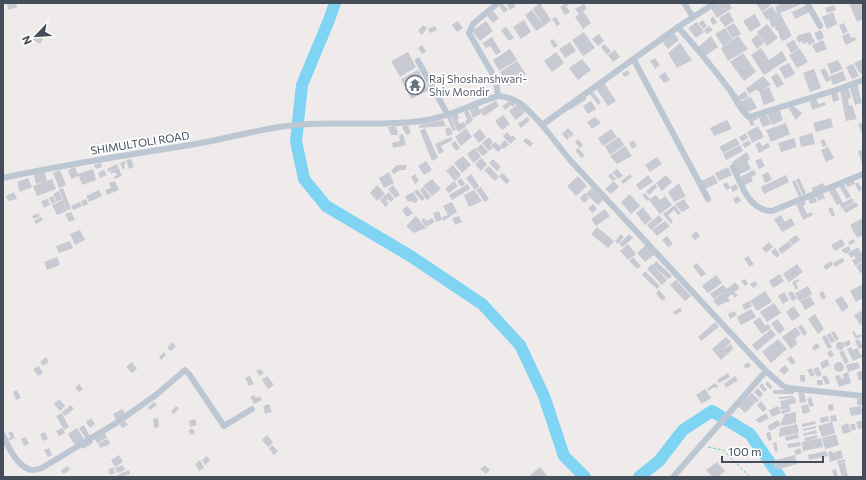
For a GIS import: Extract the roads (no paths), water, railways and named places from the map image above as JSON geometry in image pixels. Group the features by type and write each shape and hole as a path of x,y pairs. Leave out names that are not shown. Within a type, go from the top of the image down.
{"street":[{"path":"498,3 474,24 469,33 496,80 498,96 505,96 520,102 542,125 570,160 766,371 783,386 788,388 863,396"},
{"path":"684,3 693,17"},
{"path":"542,125 678,27 715,3"},
{"path":"807,3 820,26"},
{"path":"678,27 705,58 731,91 745,115 749,117 863,80"},
{"path":"634,60 708,199"},
{"path":"418,61 448,115"},
{"name":"SHIMULTOLI ROAD","path":"3,178 50,167 195,144 280,127 305,124 373,125 427,120 448,115 498,96"},
{"path":"733,167 745,193 758,208 763,211 772,211 863,174"},
{"path":"3,435 13,455 24,467 32,470 42,468 116,423 156,395 185,370 224,426 252,409"},
{"path":"673,477 766,371"}],"waterway":[{"path":"335,3 302,85 296,141 304,179 326,206 412,257 482,304 520,345 544,396 564,456 585,477"},
{"path":"639,477 659,461 683,430 712,411 750,434 780,477"}],"place":[{"name":"Raj Shoshanshwari- Shiv Mondir","path":"415,85"}]}
